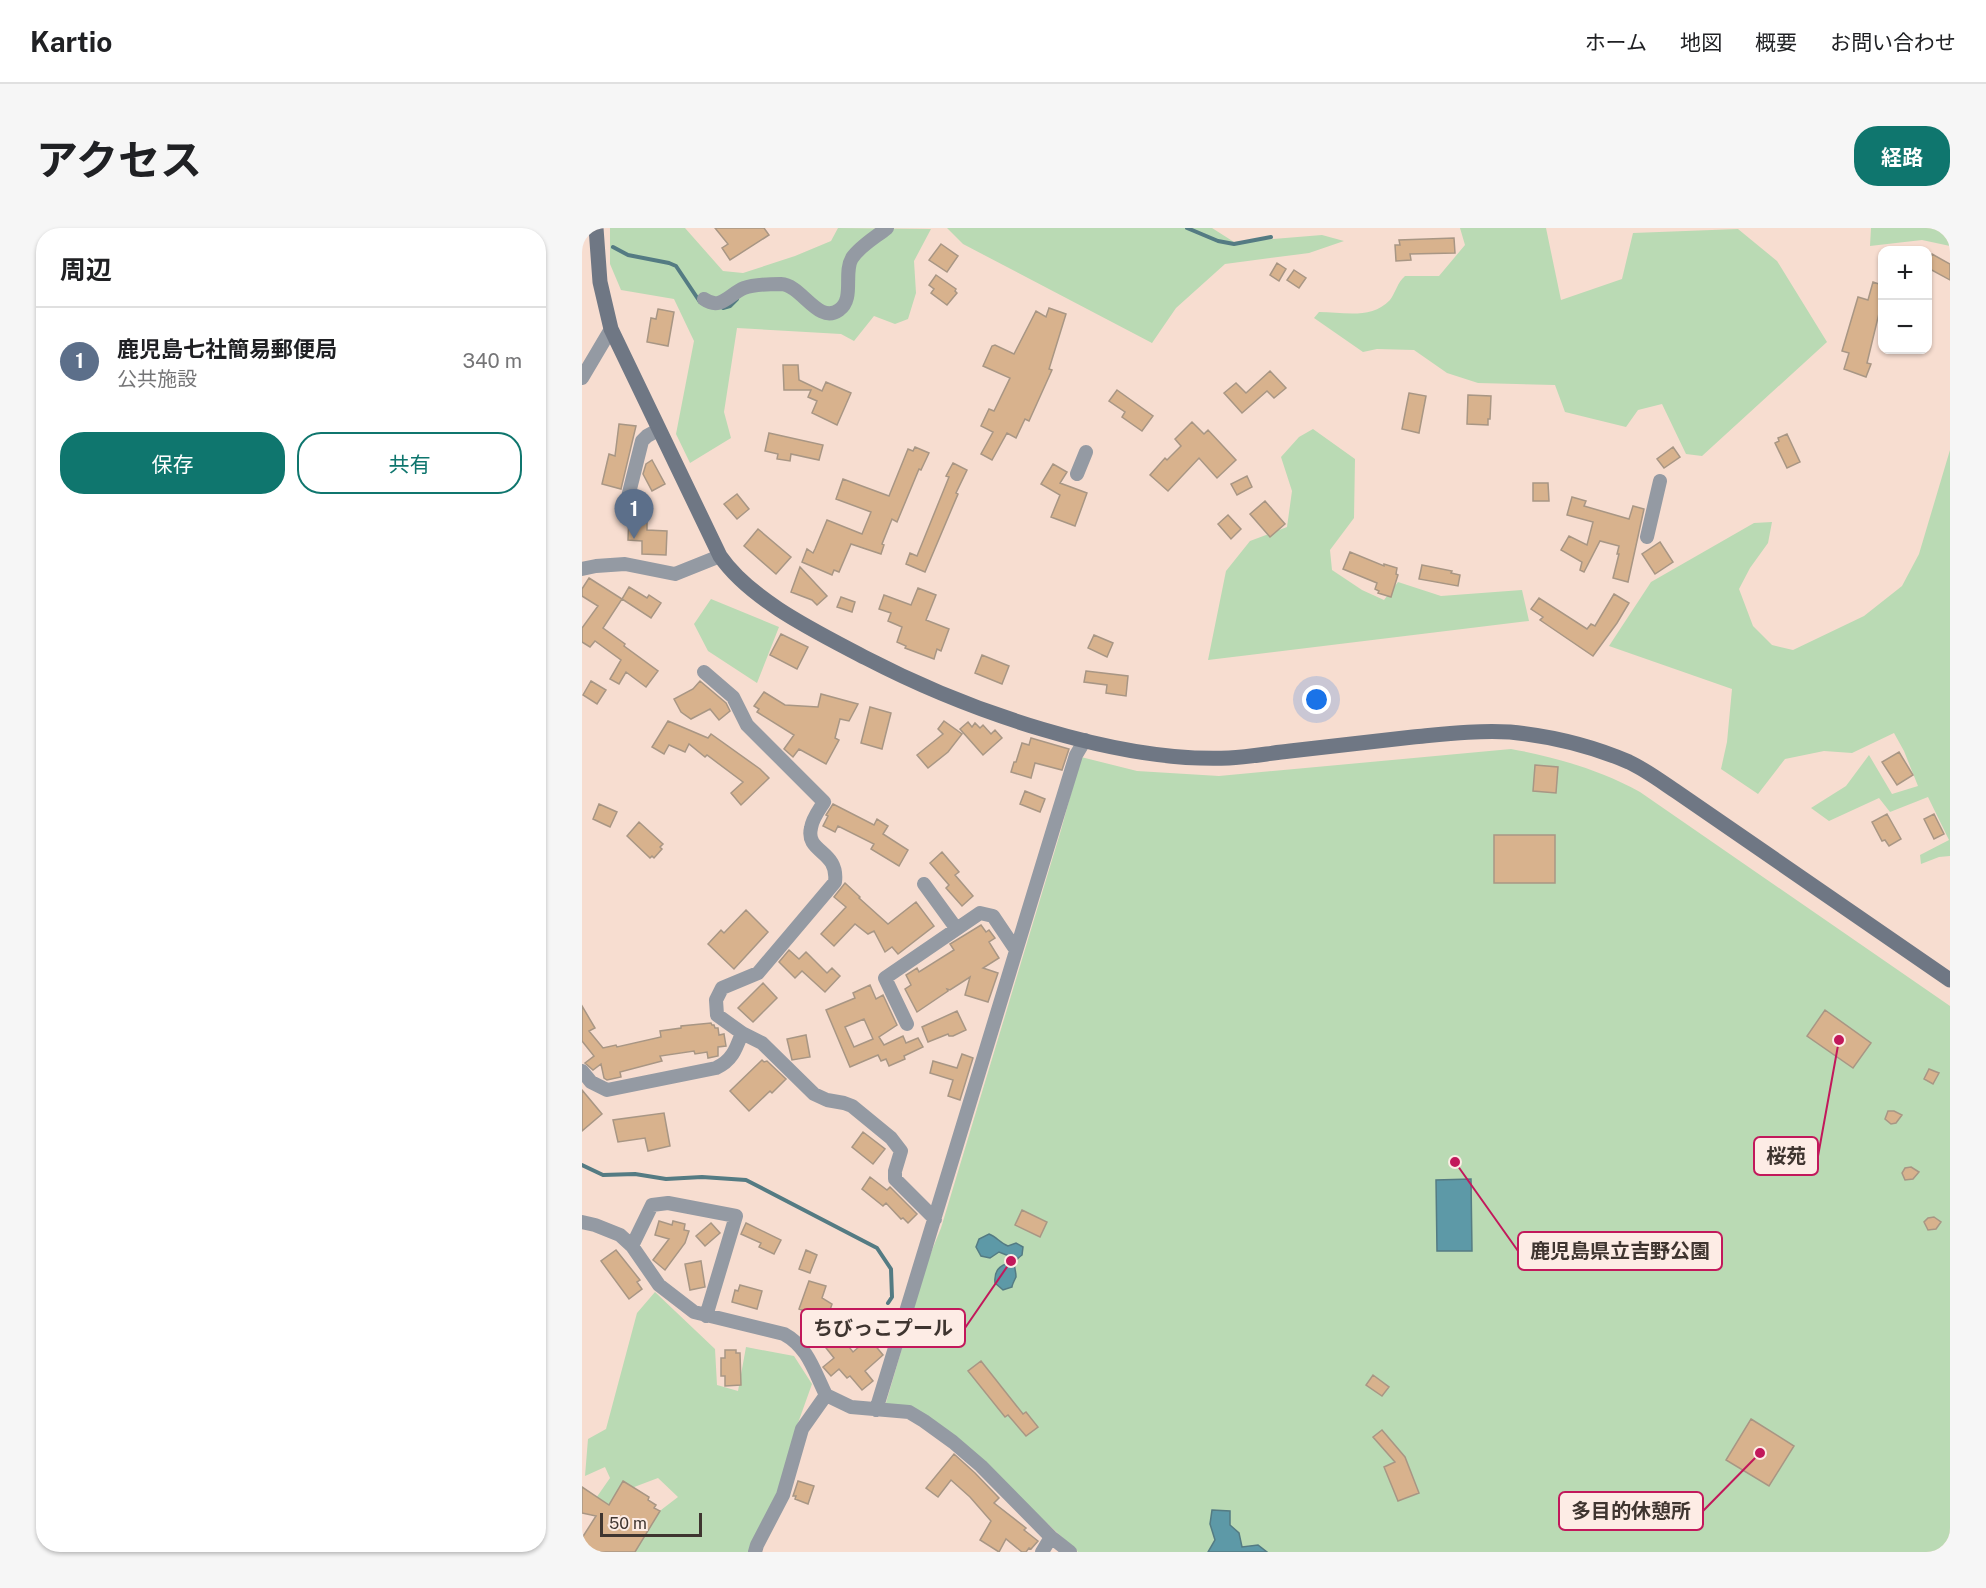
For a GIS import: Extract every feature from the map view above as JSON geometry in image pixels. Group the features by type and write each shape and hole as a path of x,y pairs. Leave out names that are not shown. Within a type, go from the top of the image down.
{"street":[{"path":"596,228 600,282 611,329 720,556 729,569 750,589 771,604 887,669 934,691 1012,719 1085,740 1146,753 1229,758 1452,733 1508,732 1578,744 1632,763 1747,839 1950,980"},
{"path":"704,299 709,303 721,303 745,287 783,284 797,290 822,312 834,312 847,300 849,266 852,258 887,228"},
{"path":"584,368 611,329"},
{"path":"627,501 642,441 658,430"},
{"path":"1077,474 1086,452"},
{"path":"1647,537 1660,481"},
{"path":"582,569 625,564 675,574 720,556"},
{"path":"704,672 733,697 747,725 824,802 811,826 810,837 834,864 836,872 835,882 758,973 722,988 716,1000 717,1015 742,1033 762,1042 814,1094 827,1100 844,1102 852,1106 891,1138 901,1151 895,1179 935,1219"},
{"path":"876,1410 1076,755 1085,740"},
{"path":"924,884 956,928"},
{"path":"907,1024 885,978 956,928 980,914 993,916 1016,950"},
{"path":"582,1071 591,1082 607,1090 716,1068 723,1065 734,1054 742,1033"},
{"path":"632,1246 652,1205 668,1203 736,1216 706,1316"},
{"path":"582,1222 620,1236 632,1246 659,1285 694,1312 784,1334 796,1340 807,1354 826,1395 851,1407 909,1412 944,1435 981,1466 1051,1537 1070,1552"},
{"path":"755,1552 783,1495 802,1429 826,1395"},
{"path":"1042,1552 1051,1537"}],"green space":[{"path":"610,228 685,228 723,271 743,273 831,241 838,228 931,229 914,261 916,293 908,319 895,324 874,316 854,341 841,334 737,328 724,412 731,438 690,463 676,434 694,341 674,299 621,290 610,264"},
{"path":"947,228 1212,228 1234,242 1322,235 1344,241 1309,253 1225,264 1176,308 1152,343 963,244"},
{"path":"1460,228 1546,228 1561,300 1622,279 1633,233 1738,229 1777,261 1827,342 1702,456 1686,454 1662,404 1638,410 1626,427 1565,412 1555,385 1478,383 1447,373 1414,350 1377,349 1363,352 1314,318 1319,312 1366,313 1390,300 1405,276 1439,276 1465,245"},
{"path":"1871,228 1950,228 1950,246 1922,240 1870,246"},
{"path":"1313,429 1355,459 1354,518 1330,550 1332,570 1362,590 1384,600 1398,582 1441,596 1522,590 1529,621 1208,660 1226,571 1250,541 1287,527 1292,491 1281,457 1299,437"},
{"path":"1950,450 1950,856 1939,857 1921,864 1920,855 1949,840 1928,797 1890,812 1879,798 1829,821 1811,808 1846,786 1869,755 1892,794 1918,786 1894,733 1852,753 1824,751 1785,759 1758,794 1721,769 1727,742 1732,689 1609,646 1651,582 1754,523 1772,522 1768,543 1750,568 1739,589 1753,626 1772,645 1793,650 1864,616 1902,586 1919,554"},
{"path":"711,599 779,627 757,683 708,651 694,624"},
{"path":"1511,749 1577,765 1640,792 1950,1006 1950,1552 1078,1552 962,1444 885,1406 928,1260 941,1228 1081,757 1137,771 1219,776"},
{"path":"655,1292 715,1349 717,1385 738,1391 746,1347 794,1356 812,1384 793,1437 781,1494 753,1552 614,1552 630,1523 661,1510 678,1497 658,1478 621,1492 606,1509 594,1501 610,1478 605,1467 585,1476 588,1439 606,1429 637,1313"}],"water":[{"path":"1471,1179 1472,1251 1437,1251 1436,1180"},
{"path":"989,1234 1008,1246 1016,1243 1023,1247 1022,1255 1014,1265 1016,1277 1012,1287 1003,1290 995,1283 997,1271 1006,1264 1009,1256 999,1252 990,1258 981,1256 976,1247 979,1239"},
{"path":"1212,1510 1230,1511 1230,1525 1239,1533 1242,1547 1258,1545 1267,1552 1208,1552 1215,1540 1210,1524"}],"building":[{"path":"715,228 764,228 769,235 730,260 722,248 728,244"},
{"path":"1454,238 1455,253 1410,254 1411,260 1396,261 1395,245 1400,245 1399,240"},
{"path":"941,244 958,256 947,272 929,260"},
{"path":"1932,254 1950,264 1950,280 1932,270"},
{"path":"1277,263 1286,269 1279,281 1270,275"},
{"path":"1294,270 1306,278 1299,288 1287,280"},
{"path":"936,275 956,289 957,293 947,305 931,293 934,289 929,285"},
{"path":"1873,282 1878,284 1878,318 1867,363 1871,364 1866,377 1844,369 1849,353 1842,351 1858,297 1868,300"},
{"path":"1049,308 1066,314 1049,369 1052,370 1029,421 1025,419 1016,438 1007,433 992,460 981,454 993,432 981,426 989,409 994,411 1010,378 983,366 992,346 995,345 1014,354 1036,311 1046,317"},
{"path":"658,309 674,312 668,346 647,342 651,318 656,319"},
{"path":"783,365 798,365 799,380 822,391 826,382 851,393 837,425 812,413 817,401 808,397 811,390 784,390"},
{"path":"1270,371 1286,388 1274,398 1267,391 1242,413 1224,393 1236,383 1246,393"},
{"path":"1117,390 1153,416 1142,431 1122,417 1125,412 1109,401"},
{"path":"1409,393 1426,396 1419,433 1402,429"},
{"path":"1468,395 1491,396 1488,425 1467,424"},
{"path":"1192,422 1204,434 1208,430 1236,460 1217,478 1199,458 1168,491 1150,475 1165,458 1167,460 1181,446 1175,439"},
{"path":"619,424 636,426 621,489 602,484 609,454 615,456"},
{"path":"769,433 823,445 819,460 791,454 790,461 777,459 778,454 765,451"},
{"path":"1787,434 1800,462 1787,468 1775,443 1779,441 1778,438"},
{"path":"915,447 929,453 921,470 919,469 897,522 892,519 882,544 884,545 881,554 851,544 839,572 834,570 832,575 802,562 807,549 813,553 827,520 862,534 871,512 836,499 843,479 889,496 908,449 913,451"},
{"path":"1673,447 1680,457 1664,468 1657,459"},
{"path":"652,460 665,484 652,491 643,474 646,464"},
{"path":"953,463 967,470 925,572 906,564 910,553 917,556 949,477 946,476"},
{"path":"1053,464 1067,472 1060,483 1087,493 1075,526 1051,517 1060,495 1041,484"},
{"path":"1247,476 1252,487 1237,495 1231,484"},
{"path":"1533,483 1548,483 1549,501 1533,501"},
{"path":"638,494 645,494 644,515 647,515 647,530 667,531 666,555 642,554 642,541 628,540 629,514 632,514"},
{"path":"737,494 749,509 737,519 724,504"},
{"path":"1572,497 1586,501 1584,506 1629,519 1633,506 1644,509 1628,582 1613,578 1619,546 1600,541 1584,572 1580,570 1582,562 1561,550 1569,536 1587,545 1593,522 1567,515"},
{"path":"1265,501 1285,524 1270,537 1250,514"},
{"path":"1228,515 1241,529 1231,539 1218,524"},
{"path":"758,529 791,557 776,574 744,546"},
{"path":"1660,542 1673,562 1655,574 1642,554"},
{"path":"1350,552 1384,566 1384,564 1397,568 1396,574 1398,575 1391,597 1378,593 1379,591 1375,589 1377,583 1343,569"},
{"path":"1422,565 1452,571 1451,573 1460,575 1458,586 1419,579"},
{"path":"800,567 827,596 817,605 812,600 791,592"},
{"path":"589,578 622,599 603,628 658,671 646,687 626,672 619,684 610,679 621,660 595,641 590,647 582,642 582,628 598,606 582,596 582,589"},
{"path":"629,587 661,603 651,618 622,599"},
{"path":"918,588 936,595 926,620 949,629 941,651 937,649 934,659 905,648 906,646 897,642 902,627 888,621 891,613 879,609 884,595 911,605"},
{"path":"1614,594 1629,603 1593,656 1540,620 1543,617 1531,609 1539,598 1587,629 1591,624 1595,626"},
{"path":"841,597 855,602 852,612 837,607"},
{"path":"781,634 808,647 797,669 770,655"},
{"path":"1094,635 1113,643 1107,657 1088,648"},
{"path":"982,655 1009,666 1002,684 975,673"},
{"path":"1086,671 1128,676 1126,696 1106,693 1107,685 1084,682"},
{"path":"591,681 606,690 597,704 583,695"},
{"path":"700,681 726,703 730,711 719,720 710,709 691,719 681,712 674,699 693,689"},
{"path":"764,692 785,705 818,707 821,694 858,704 849,721 840,719 835,738 839,740 826,764 799,749 793,757 784,749 794,735 757,712 759,709 754,706"},
{"path":"870,707 891,713 882,749 861,743"},
{"path":"668,721 708,738 711,734 769,778 741,805 731,793 743,782 707,755 705,757 689,744 685,752 669,745 664,754 652,747"},
{"path":"944,721 962,734 948,752 928,768 917,755 943,734 938,729"},
{"path":"968,722 972,727 975,723 980,728 983,725 991,734 995,730 1002,738 983,755 960,729"},
{"path":"1031,738 1069,749 1062,770 1035,763 1031,778 1011,772 1022,743 1029,745"},
{"path":"1899,752 1913,775 1897,785 1882,762"},
{"path":"1535,765 1558,767 1556,793 1533,791"},
{"path":"1025,791 1045,799 1040,812 1020,804"},
{"path":"599,804 617,812 610,827 593,819"},
{"path":"833,804 874,825 877,819 888,826 883,834 908,850 899,866 871,849 874,844 838,826 835,832 823,826 828,816 826,815"},
{"path":"1887,814 1901,839 1889,846 1885,840 1882,841 1872,822"},
{"path":"1934,814 1944,834 1934,839 1924,819"},
{"path":"639,822 663,844 660,847 662,849 654,858 652,856 650,858 627,836"},
{"path":"1494,835 1555,835 1555,883 1494,883"},
{"path":"942,852 959,872 955,875 973,896 962,906 946,888 949,885 930,863"},
{"path":"845,883 888,924 916,902 934,926 898,954 892,947 885,952 874,931 868,934 855,924 834,946 821,934 846,907 834,897"},
{"path":"746,910 768,932 734,969 708,944 721,930 724,933"},
{"path":"981,925 995,938 989,942 999,958 983,968 998,973 988,1002 965,995 970,977 950,990 947,989 948,991 917,1012 905,989 911,985 906,975 917,968 919,972 954,950 950,944"},
{"path":"789,950 799,959 806,952 827,973 832,968 840,976 825,992 802,971 795,978 779,962"},
{"path":"763,983 777,998 753,1022 738,1008"},
{"path":"870,985 876,999 883,995 897,1025 879,1037 884,1045 903,1036 906,1043 918,1038 923,1047 889,1066 886,1059 881,1061 878,1055 850,1067 826,1010 855,998 853,993","holes":["864,1019 873,1039 854,1047 845,1027"]},
{"path":"582,1006 595,1028 589,1031 603,1048 661,1037 660,1031 681,1028 681,1026 711,1023 718,1028 719,1035 724,1034 726,1046 718,1047 718,1056 708,1058 707,1052 695,1054 694,1051 660,1056 662,1061 620,1072 621,1077 607,1080 604,1078 601,1064 593,1070 585,1063 594,1056 582,1041"},
{"path":"1825,1010 1871,1043 1853,1068 1807,1036"},
{"path":"957,1011 966,1030 953,1036 948,1034 928,1042 922,1027"},
{"path":"806,1035 810,1057 792,1060 787,1039"},
{"path":"962,1054 973,1058 960,1100 948,1096 953,1080 930,1073 933,1061 957,1068"},
{"path":"762,1060 767,1061 786,1079 749,1111 730,1091"},
{"path":"1929,1069 1939,1073 1933,1084 1924,1079"},
{"path":"582,1090 602,1114 582,1131"},
{"path":"1888,1111 1902,1115 1896,1123 1891,1124 1885,1119"},
{"path":"664,1113 670,1146 648,1151 645,1138 618,1142 613,1120"},
{"path":"863,1132 885,1149 873,1164 852,1147"},
{"path":"1911,1167 1919,1172 1913,1179 1905,1180 1902,1173 1905,1168"},
{"path":"870,1177 887,1190 890,1187 917,1214 908,1223 886,1203 883,1206 862,1189"},
{"path":"1022,1210 1047,1222 1040,1237 1015,1225"},
{"path":"1934,1217 1941,1222 1936,1229 1928,1230 1924,1222"},
{"path":"659,1221 672,1225 673,1221 685,1224 684,1230 689,1231 685,1243 665,1270 653,1260 669,1239 655,1235"},
{"path":"711,1223 720,1233 705,1246 696,1236"},
{"path":"746,1223 781,1240 774,1254 759,1247 761,1243 741,1234"},
{"path":"616,1250 640,1280 637,1282 642,1289 629,1299 601,1261"},
{"path":"806,1250 817,1255 810,1273 799,1269"},
{"path":"701,1261 705,1287 690,1290 685,1264"},
{"path":"809,1281 826,1286 822,1298 832,1304 827,1319 799,1309"},
{"path":"740,1285 762,1291 757,1309 732,1302 735,1290 738,1291"},
{"path":"833,1327 853,1352 869,1338 883,1355 865,1371 873,1381 862,1390 850,1376 847,1378 839,1369 831,1376 823,1367 834,1358 819,1339"},
{"path":"725,1350 736,1350 736,1353 740,1353 741,1385 725,1386 725,1376 721,1376 721,1358 725,1358"},
{"path":"981,1361 1023,1414 1026,1412 1038,1427 1026,1436 1008,1415 1005,1417 968,1371"},
{"path":"1373,1375 1389,1387 1382,1396 1366,1385"},
{"path":"1751,1419 1794,1446 1769,1486 1726,1460"},
{"path":"1382,1430 1405,1457 1419,1493 1398,1501 1384,1467 1395,1462 1373,1437"},
{"path":"954,1454 999,1498 994,1503 1026,1528 1024,1530 1038,1541 1031,1549 1022,1552 1006,1539 999,1552 980,1540 991,1521 951,1480 938,1497 926,1488"},
{"path":"623,1481 649,1497 648,1500 656,1505 654,1508 660,1511 635,1552 582,1552 582,1538 596,1516 582,1513 582,1487 609,1505"},
{"path":"798,1481 814,1486 808,1504 793,1496"}],"waterway":[{"path":"1187,228 1218,241 1234,244 1271,237"},
{"path":"613,247 628,255 676,266 700,302"},
{"path":"723,308 730,306 737,299"},
{"path":"582,1165 603,1175 635,1174 666,1179 702,1177 746,1180 877,1248 891,1269 892,1297 888,1303"}],"place":[{"name":"鹿児島七社簡易郵便局","path":"634,539"},
{"name":"桜苑","path":"1839,1040"},
{"name":"鹿児島県立吉野公園","path":"1455,1162"},
{"name":"ちびっこプール","path":"1011,1261"},
{"name":"多目的休憩所","path":"1760,1453"}]}
